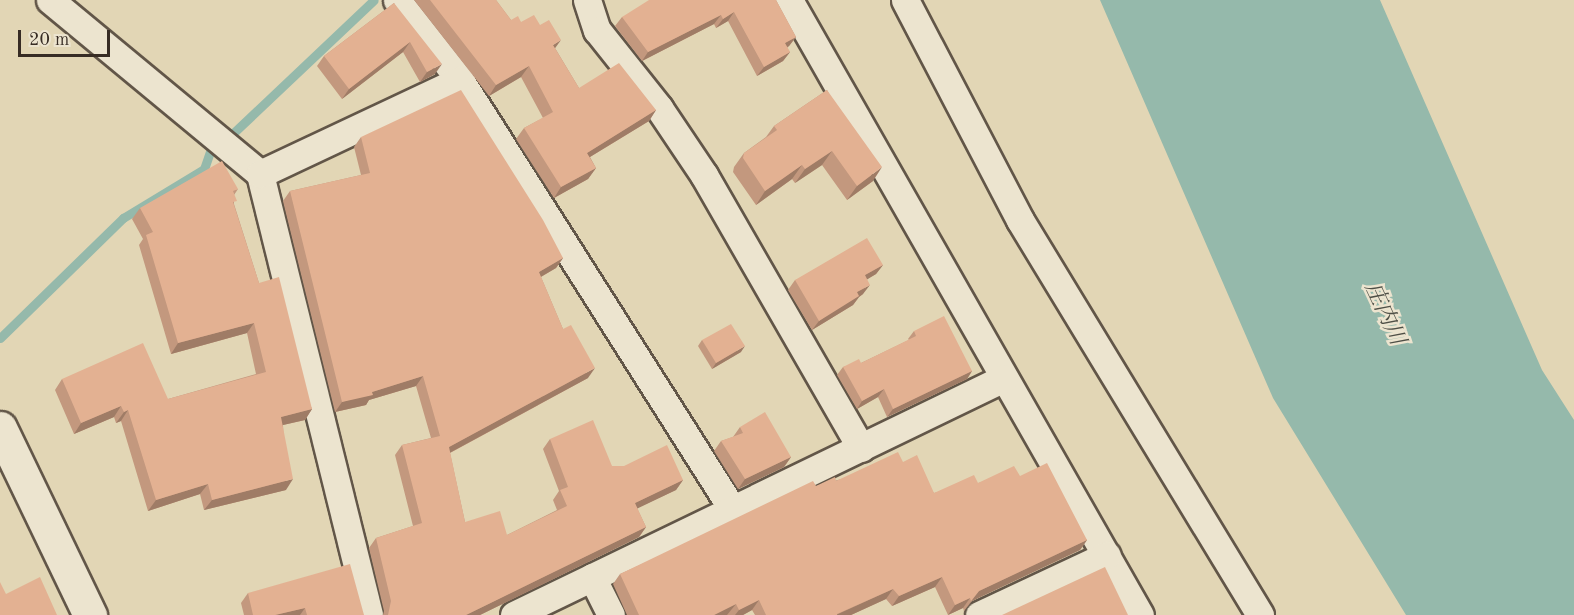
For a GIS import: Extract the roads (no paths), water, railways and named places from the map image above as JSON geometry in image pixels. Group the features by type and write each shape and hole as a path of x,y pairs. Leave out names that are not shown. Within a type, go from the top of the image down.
{"street":[{"path":"50,0 260,174 369,615"},
{"path":"397,0 460,80 733,510"},
{"path":"587,0 597,30 659,108 704,175 861,448"},
{"path":"789,0 1140,615"},
{"path":"905,0 1020,220 1260,615"},
{"path":"260,174 460,80"},
{"path":"514,615 1004,378"},
{"path":"0,428 90,615"},
{"path":"980,615 1107,555"},
{"path":"592,577 611,615"}],"water":[{"name":"庄内川","path":"1100,0 1380,0 1542,370 1574,420 1574,615 1406,615 1273,398"}],"waterway":[{"path":"229,137 374,0"},
{"path":"0,338 123,218 204,169 210,152"}]}
